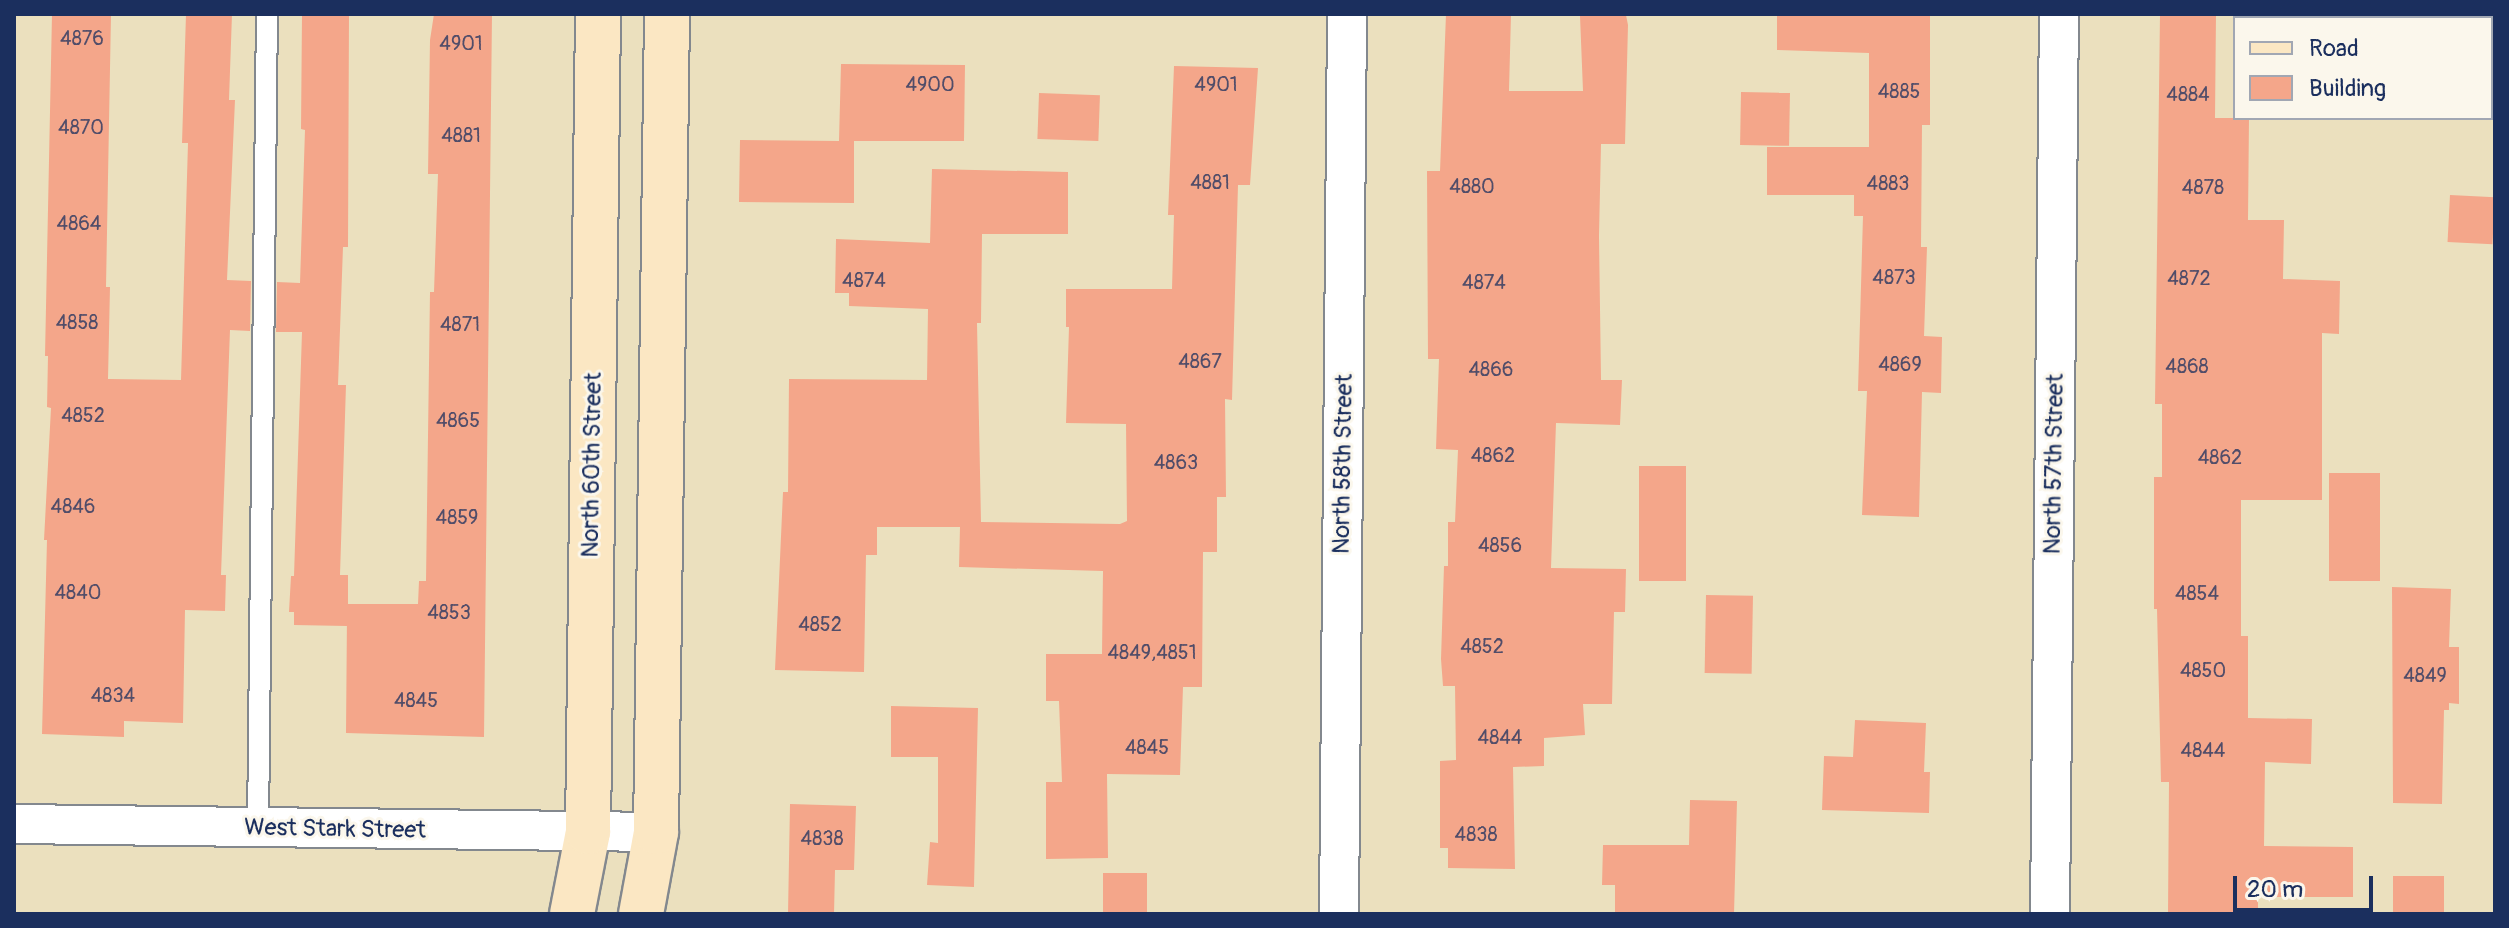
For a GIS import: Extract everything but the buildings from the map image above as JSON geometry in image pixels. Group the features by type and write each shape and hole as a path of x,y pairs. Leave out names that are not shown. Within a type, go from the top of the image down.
{"main road":[{"name":"North 60th Street","path":"572,914 588,832 598,14"},
{"path":"641,914 656,832 667,14"}],"street":[{"name":"North 58th Street","path":"1339,914 1347,14"},
{"name":"North 57th Street","path":"2050,914 2059,14"},
{"name":"West Stark Street","path":"14,824 656,832"}],"lane":[{"path":"258,828 267,14"}]}
